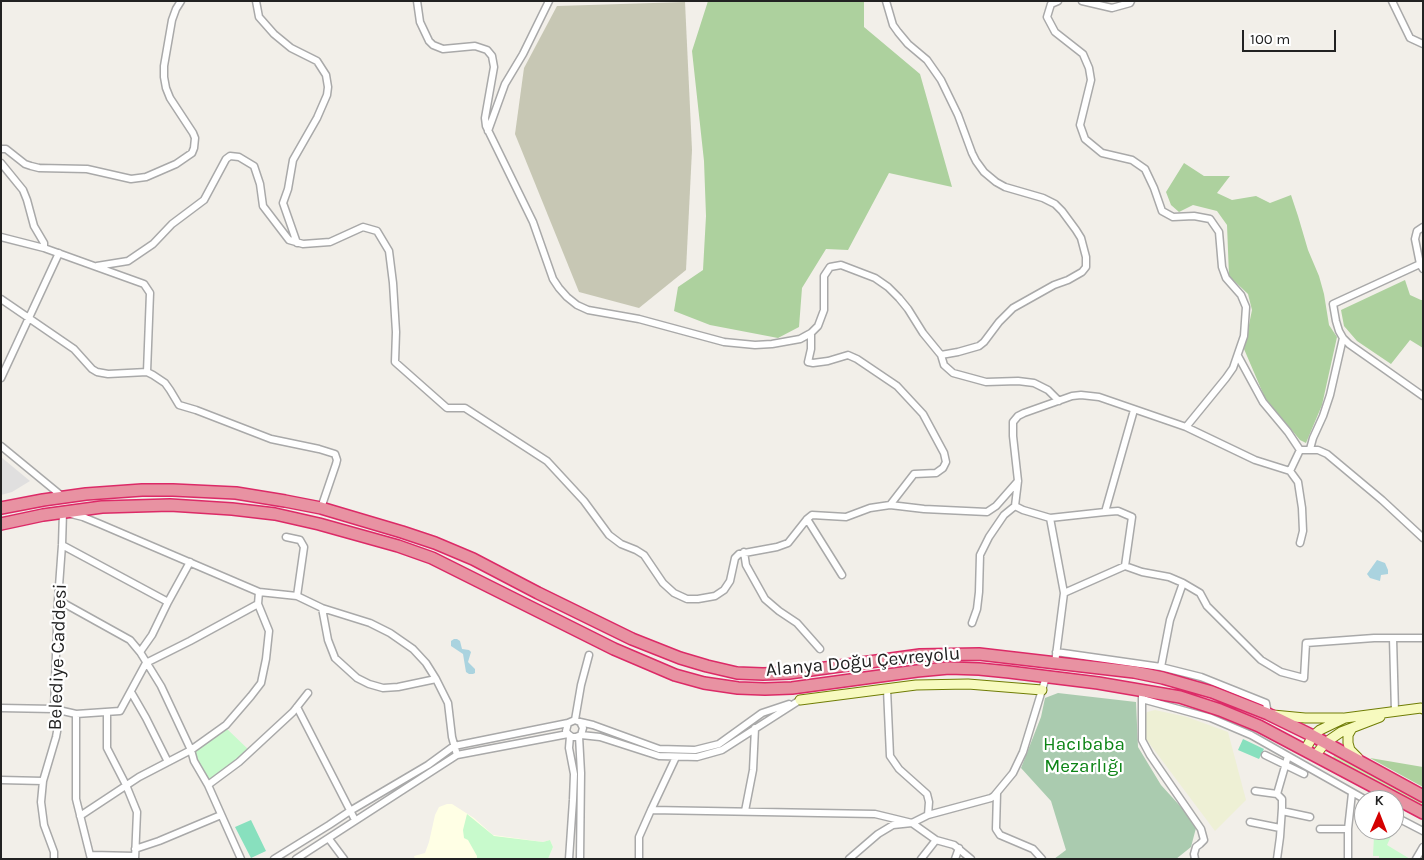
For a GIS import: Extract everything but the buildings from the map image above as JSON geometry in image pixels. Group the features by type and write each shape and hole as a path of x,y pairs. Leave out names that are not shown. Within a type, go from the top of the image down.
{"highway":[{"name":"Alanya Doğu Çevreyolu","path":"1,508 63,497 123,491 181,490 236,493 321,508 435,543 473,559 632,639 680,658 736,673 789,673 920,655 950,654 1055,658 1134,672 1188,684 1230,698 1268,714 1313,736 1423,796"},
{"name":"Alanya Doğu Çevreyolu","path":"1,524 43,515 102,507 170,505 232,508 275,514 320,524 398,546 432,558 614,649 675,674 704,683 738,688 792,688 949,668 979,669 1046,677 1142,694 1180,697 1220,710 1259,726 1423,813"}],"street":[{"path":"1,149 6,149 25,164 39,168 87,169 131,179 146,177 176,164 192,153 195,143 193,133 170,98 164,77 164,66 172,20 176,8 182,1"},
{"path":"256,1 259,17 274,34 292,48 317,60 326,76 328,87 327,95 320,110 293,160 288,189 283,203 297,242"},
{"path":"418,1 420,22 434,45 444,49 475,46 487,50 492,56 494,67 485,118 486,126 533,222 553,279 567,297 577,305 588,310 639,319 740,345 787,342 800,339 811,333 818,326 824,310 824,276 830,267 841,264 875,278 888,288 908,309 940,355 944,365 953,373 986,382 1018,381 1034,383 1048,390 1059,401"},
{"path":"488,131 505,84 523,54 549,1"},
{"path":"886,1 893,25 908,44 927,60 941,80 958,115 972,153 984,172 1005,187 1043,198 1055,204 1081,238 1086,257 1086,266 1082,272 1013,308 979,346 940,355"},
{"path":"1058,1 1051,4 1047,16 1055,32 1082,54 1089,68 1091,80 1080,126 1085,139 1102,153 1132,160 1145,169 1162,211 1173,217 1194,216 1210,219 1218,232 1222,267 1226,278 1241,295 1246,306 1244,336 1233,368 1186,427"},
{"path":"1082,1 1112,8 1130,3 1131,1"},
{"path":"1392,1 1410,38 1423,44"},
{"path":"96,266 128,261 153,244 172,224 204,200 226,159 230,156 239,157 254,166 260,184 263,206 289,240 303,244 330,242 363,227 377,231 389,250 396,332 395,362 447,408 465,408 547,461 584,502 608,535 621,544 644,555 663,583 674,593 687,599 715,596 724,590 730,581 735,558 739,554 777,547 788,542 812,515 846,517 870,508 890,505 924,509 986,512 996,506 1018,481"},
{"path":"1,163 23,190 34,226 44,243 44,248"},
{"path":"1423,227 1417,231 1416,235 1416,243 1422,266 1333,304 1336,321 1343,338 1423,396"},
{"path":"1,237 44,248 144,284 150,293 147,372"},
{"path":"1416,243 1423,248"},
{"path":"1,378 59,253"},
{"path":"1,299 29,320 74,349 97,372 108,374 147,372 165,383 179,405 271,439 335,454 337,458 336,464 321,508"},
{"path":"811,333 811,349 808,362 828,361 848,355 898,386 923,414 944,453 946,462 943,468 936,473 914,474 890,505"},
{"path":"1310,450 1330,395 1343,338"},
{"path":"1238,356 1263,402 1300,450"},
{"path":"972,623 980,592 980,554 1004,515 1015,506 1018,481 1013,422 1024,413 1072,396 1090,395 1099,397 1186,427 1255,460 1290,471 1298,482 1302,508 1304,531 1300,543"},
{"path":"1105,512 1134,410"},
{"path":"1,446 63,497"},
{"path":"1300,450 1318,450 1327,454 1382,500 1423,538"},
{"path":"1290,471 1300,450"},
{"path":"1015,506 1050,518 1105,512 1118,512 1132,517 1125,566"},
{"path":"63,512 83,517 259,592 297,596 322,608 370,623 390,633 413,649 436,678 448,703 457,755"},
{"name":"Belediye Caddesi","path":"54,859 54,852 44,825 41,802 42,781 58,726 54,709 63,512"},
{"path":"1050,518 1064,593 1055,658 1161,667 1201,677 1266,703 1268,714 1305,718 1346,718 1422,708"},
{"path":"807,519 842,575"},
{"path":"286,537 300,540 304,547 297,596"},
{"path":"62,545 168,602"},
{"path":"744,552 746,565 765,599 798,623 820,649"},
{"path":"140,652 152,635 190,562"},
{"path":"1064,593 1125,566 1142,572 1169,577 1200,593 1207,606 1261,660 1282,672 1304,678 1306,643 1374,638 1423,638"},
{"path":"1161,667 1170,620 1183,583"},
{"path":"80,816 126,785 191,750 226,725 251,696 261,682 269,631 258,604 259,592"},
{"path":"58,600 130,640 140,652 161,686 191,750 194,761 208,785 241,859"},
{"path":"1,708 54,709 76,714 120,711 146,663 258,604"},
{"path":"322,608 328,640 335,658 357,678 383,688 398,687 436,678"},
{"path":"1394,638 1395,712"},
{"path":"569,859 574,800 574,774 569,735 566,728 575,722 581,685 589,655"},
{"path":"849,859 878,834 893,825 912,823 928,815 991,798 997,793 1013,774 1023,752 1046,677"},
{"path":"274,859 428,765 454,746 575,722 593,725 659,749 695,750 719,744 762,713 800,700 916,685 968,684 1042,690"},
{"path":"888,689 890,756 898,770 927,794 929,802 928,815"},
{"path":"131,692 168,762"},
{"path":"208,785 239,762 297,707 308,693"},
{"path":"1195,859 1196,847 1204,840 1201,829 1150,755 1142,740 1142,694 1211,718 1251,736 1352,792 1348,830 1348,859"},
{"path":"296,859 457,755 569,735 574,737 600,736 658,756 697,757 722,750 800,700"},
{"path":"297,707 356,820"},
{"path":"106,712 107,748 137,812 135,855"},
{"path":"1315,756 1325,743 1341,732 1395,712"},
{"path":"76,714 76,799 91,857 135,855 159,841 221,815"},
{"path":"1305,750 1313,736 1320,730 1346,718"},
{"path":"575,722 584,728 580,736 580,859"},
{"path":"745,811 753,770 755,728"},
{"path":"1352,728 1348,735 1350,750 1368,766"},
{"path":"1265,756 1304,774"},
{"path":"1277,794 1288,756"},
{"path":"639,859 639,837 676,757"},
{"path":"1,780 42,781"},
{"path":"1255,791 1277,794 1282,799 1277,859"},
{"path":"997,793 996,828 1000,835 1033,849 1042,859"},
{"path":"651,810 875,814 912,823 936,840 959,848 970,859"},
{"path":"1282,811 1310,817"},
{"path":"1404,821 1423,831"},
{"path":"1250,822 1280,828"},
{"path":"1320,829 1348,830"},
{"path":"329,838 344,859"},
{"path":"921,859 936,840"},
{"path":"1416,859 1423,847"},
{"path":"955,859 959,848"}],"shaded area":[{"path":"685,2 692,150 686,270 639,308 579,292 515,134 524,68 557,6"},
{"path":"1,457 30,481 12,492 1,495"},
{"path":"1155,710 1187,717 1228,732 1246,800 1215,831 1146,739 1146,714"},
{"path":"452,804 474,818 493,835 543,842 550,840 553,847 548,859 415,859 414,856 425,853 435,815 439,807"}],"green space":[{"path":"708,1 864,1 864,27 920,74 952,187 889,173 848,250 826,249 802,288 799,327 778,338 710,325 674,311 678,287 703,270 706,216 704,161 692,51"},
{"path":"1184,163 1204,176 1230,176 1217,193 1232,200 1256,196 1270,203 1291,195 1308,250 1319,276 1329,325 1337,337 1322,405 1306,443 1300,440 1265,398 1244,349 1252,310 1248,294 1229,276 1227,225 1217,211 1193,205 1179,212 1171,205 1166,192"},
{"path":"1405,280 1410,295 1423,300 1423,348 1410,340 1391,364 1357,341 1344,326 1341,310"},
{"name":"Hacıbaba Mezarlığı","path":"1058,693 1136,702 1138,747 1161,785 1191,818 1196,828 1191,847 1176,859 1054,859 1066,850 1051,801 1021,768 1041,717 1045,698"},
{"path":"226,728 250,751 209,783 196,760 193,750"},
{"path":"1243,739 1264,749 1259,759 1238,750"},
{"path":"1334,755 1400,790 1392,790 1333,758"},
{"path":"1370,758 1423,767 1423,787"},
{"path":"1404,792 1423,802 1423,807 1404,797"},
{"path":"467,814 494,836 543,842 550,840 553,847 548,859 477,859 468,840 464,838 463,830"},
{"path":"251,820 266,851 251,858 235,827"},
{"path":"1374,840 1389,840 1387,845 1410,859 1379,859 1379,856 1373,856"}],"water":[{"path":"1377,560 1385,563 1388,570 1388,574 1381,575 1380,581 1370,578 1367,574"},
{"path":"454,639 460,641 462,649 471,652 468,662 475,669 475,673 469,674 466,672 463,654 451,646 451,641"}]}
